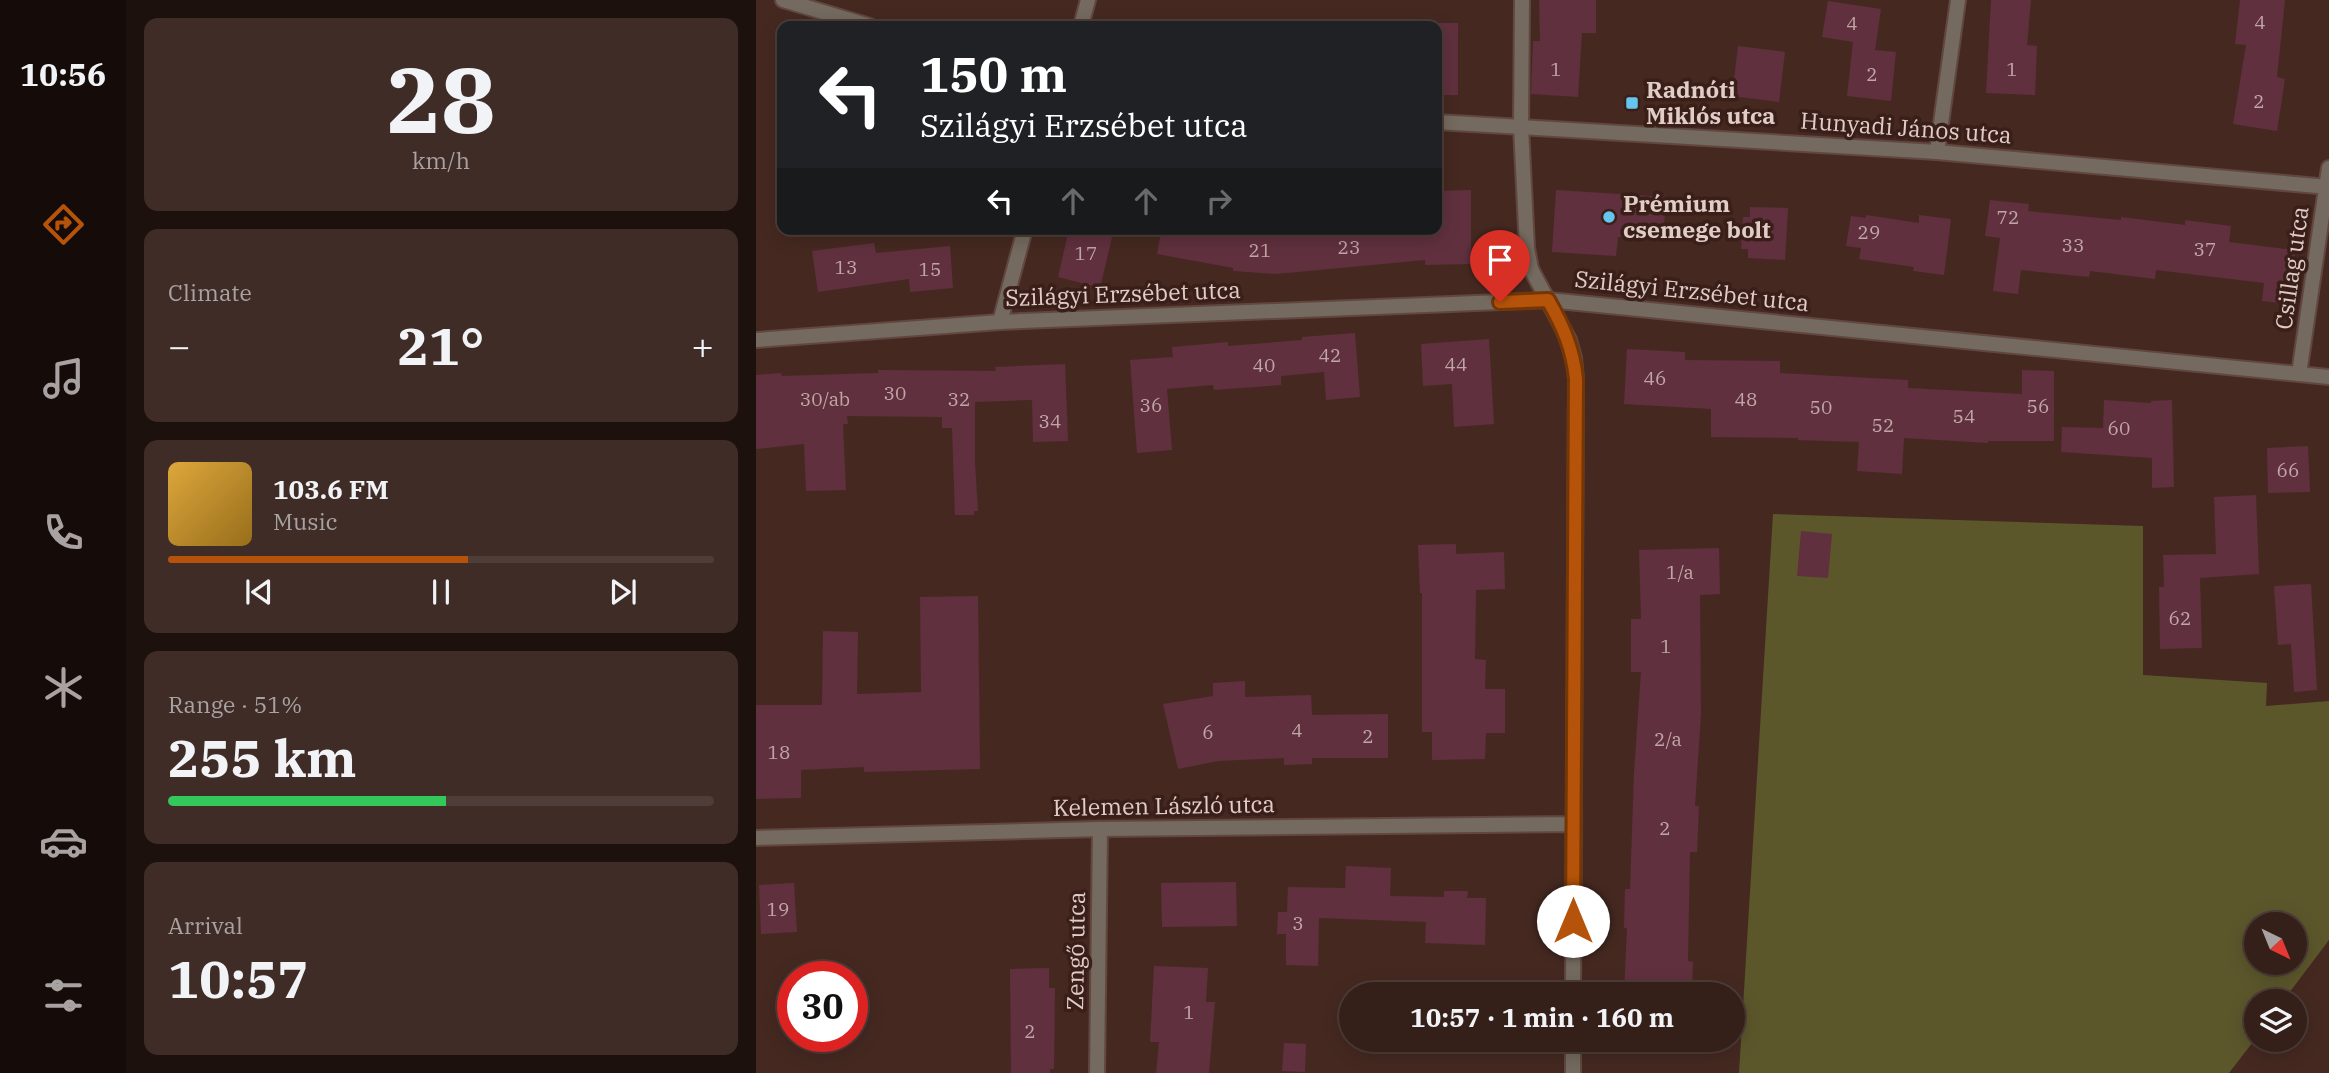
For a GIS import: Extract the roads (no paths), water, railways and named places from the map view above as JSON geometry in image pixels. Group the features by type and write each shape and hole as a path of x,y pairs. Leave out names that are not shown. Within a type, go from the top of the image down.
{"street":[{"path":"783,0 853,21"},
{"path":"1082,21 1088,0"},
{"path":"1522,0 1521,127 1527,248 1531,269 1569,340 1576,379 1573,982"},
{"path":"1937,152 1958,0"},
{"name":"Hunyadi János utca","path":"1442,122 1937,152 2328,187"},
{"name":"Csillag utca","path":"2299,374 2329,168"},
{"path":"1000,322 1023,235"},
{"name":"Szilágyi Erzsébet utca","path":"756,340 1000,322 1548,300 2329,377"},
{"name":"Kelemen László utca","path":"756,838 1100,829 1573,824"},
{"name":"Zengő utca","path":"1097,1073 1100,829"},
{"path":"1573,1052 1573,1073"}],"place":[{"name":"Radnóti Miklós utca","path":"1632,103"},
{"name":"Prémium csemege bolt","path":"1609,217"}]}
